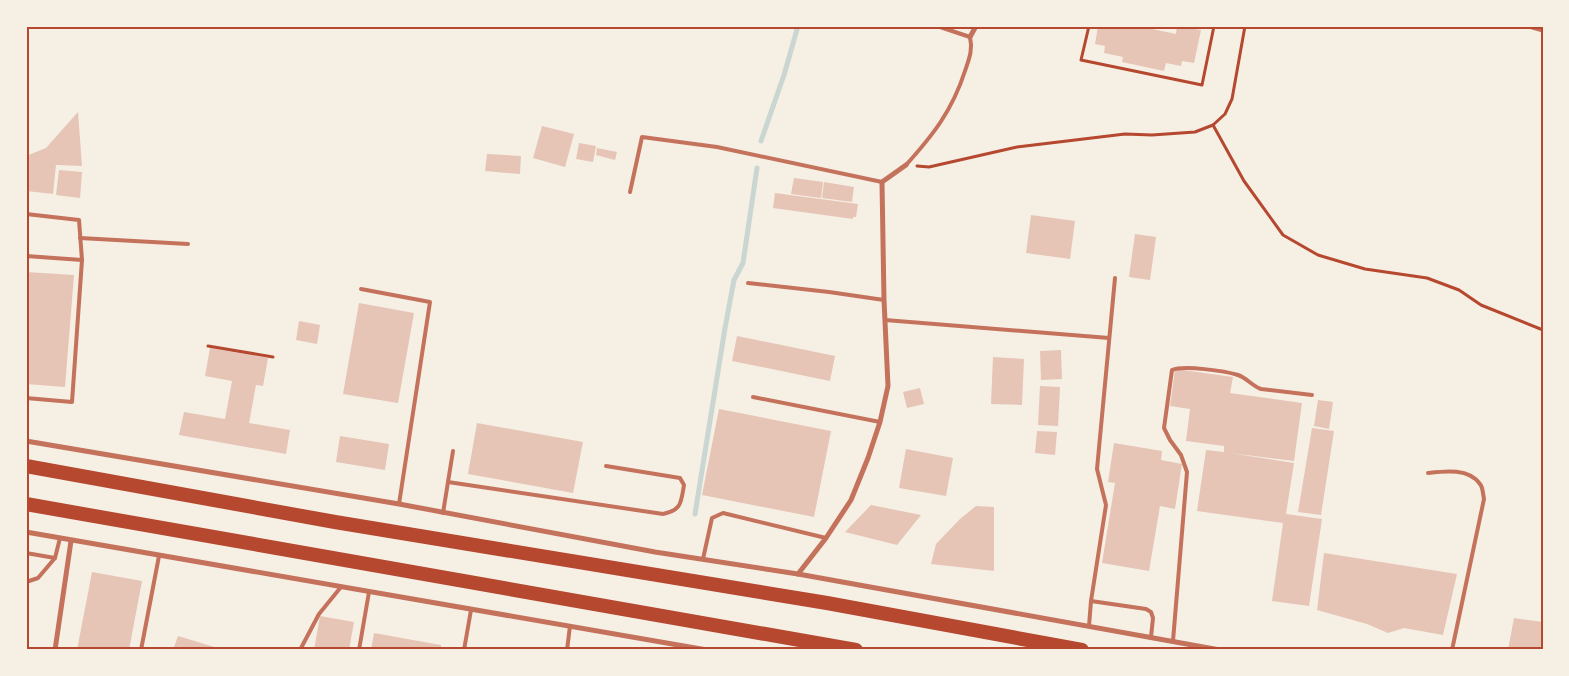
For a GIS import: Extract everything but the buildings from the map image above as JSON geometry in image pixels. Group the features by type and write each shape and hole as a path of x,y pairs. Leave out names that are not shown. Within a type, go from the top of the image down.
{"highway":[{"path":"26,466 335,522 827,603 1082,650"},
{"path":"26,504 856,650"}],"street":[{"path":"970,38 976,26"},
{"path":"1528,26 1543,30"},
{"path":"798,574 826,538 851,500 880,422 888,386 882,182 906,165"},
{"path":"26,441 399,504 655,552 798,574 1151,636 1220,650"},
{"path":"26,532 707,650"},
{"path":"54,650 71,541"}],"lane":[{"path":"906,165 931,137 946,116 959,90 971,54 970,38 937,26"},
{"path":"630,192 642,137 717,147 882,182"},
{"path":"26,214 79,220 82,260 72,402 26,398"},
{"path":"80,238 188,244"},
{"path":"26,256 82,260"},
{"path":"1089,626 1106,505 1097,469 1115,278"},
{"path":"748,283 884,300"},
{"path":"361,289 430,302 399,504"},
{"path":"885,320 1110,338"},
{"path":"1173,641 1187,472 1181,455 1164,428 1172,370 1189,367 1236,375 1261,389 1312,395"},
{"path":"753,397 880,422"},
{"path":"443,513 453,451"},
{"path":"448,482 663,514 674,512 680,504 684,485 680,478 606,466"},
{"path":"1428,473 1449,471 1467,474 1481,484 1484,499 1452,650"},
{"path":"703,559 712,518 723,513 826,538"},
{"path":"26,582 38,578 55,558 60,538"},
{"path":"26,553 55,558"},
{"path":"141,650 159,556"},
{"path":"300,650 319,614 340,587"},
{"path":"359,650 369,592"},
{"path":"1091,601 1146,609 1151,612 1153,618 1151,636"},
{"path":"464,650 471,610"},
{"path":"567,650 570,626"}],"path":[{"path":"1089,26 1081,60 1202,85 1214,26"},
{"path":"906,165 930,167 1017,147 1125,134 1152,135 1195,132 1213,125 1225,114 1232,99 1245,26"},
{"path":"1213,125 1244,181 1283,235 1318,255 1365,269 1428,278 1459,290 1481,305 1543,330"},
{"path":"208,346 273,357"}],"waterway":[{"path":"761,141 784,75 798,26"},
{"path":"695,514 725,328 734,280 743,263 757,168"}]}
